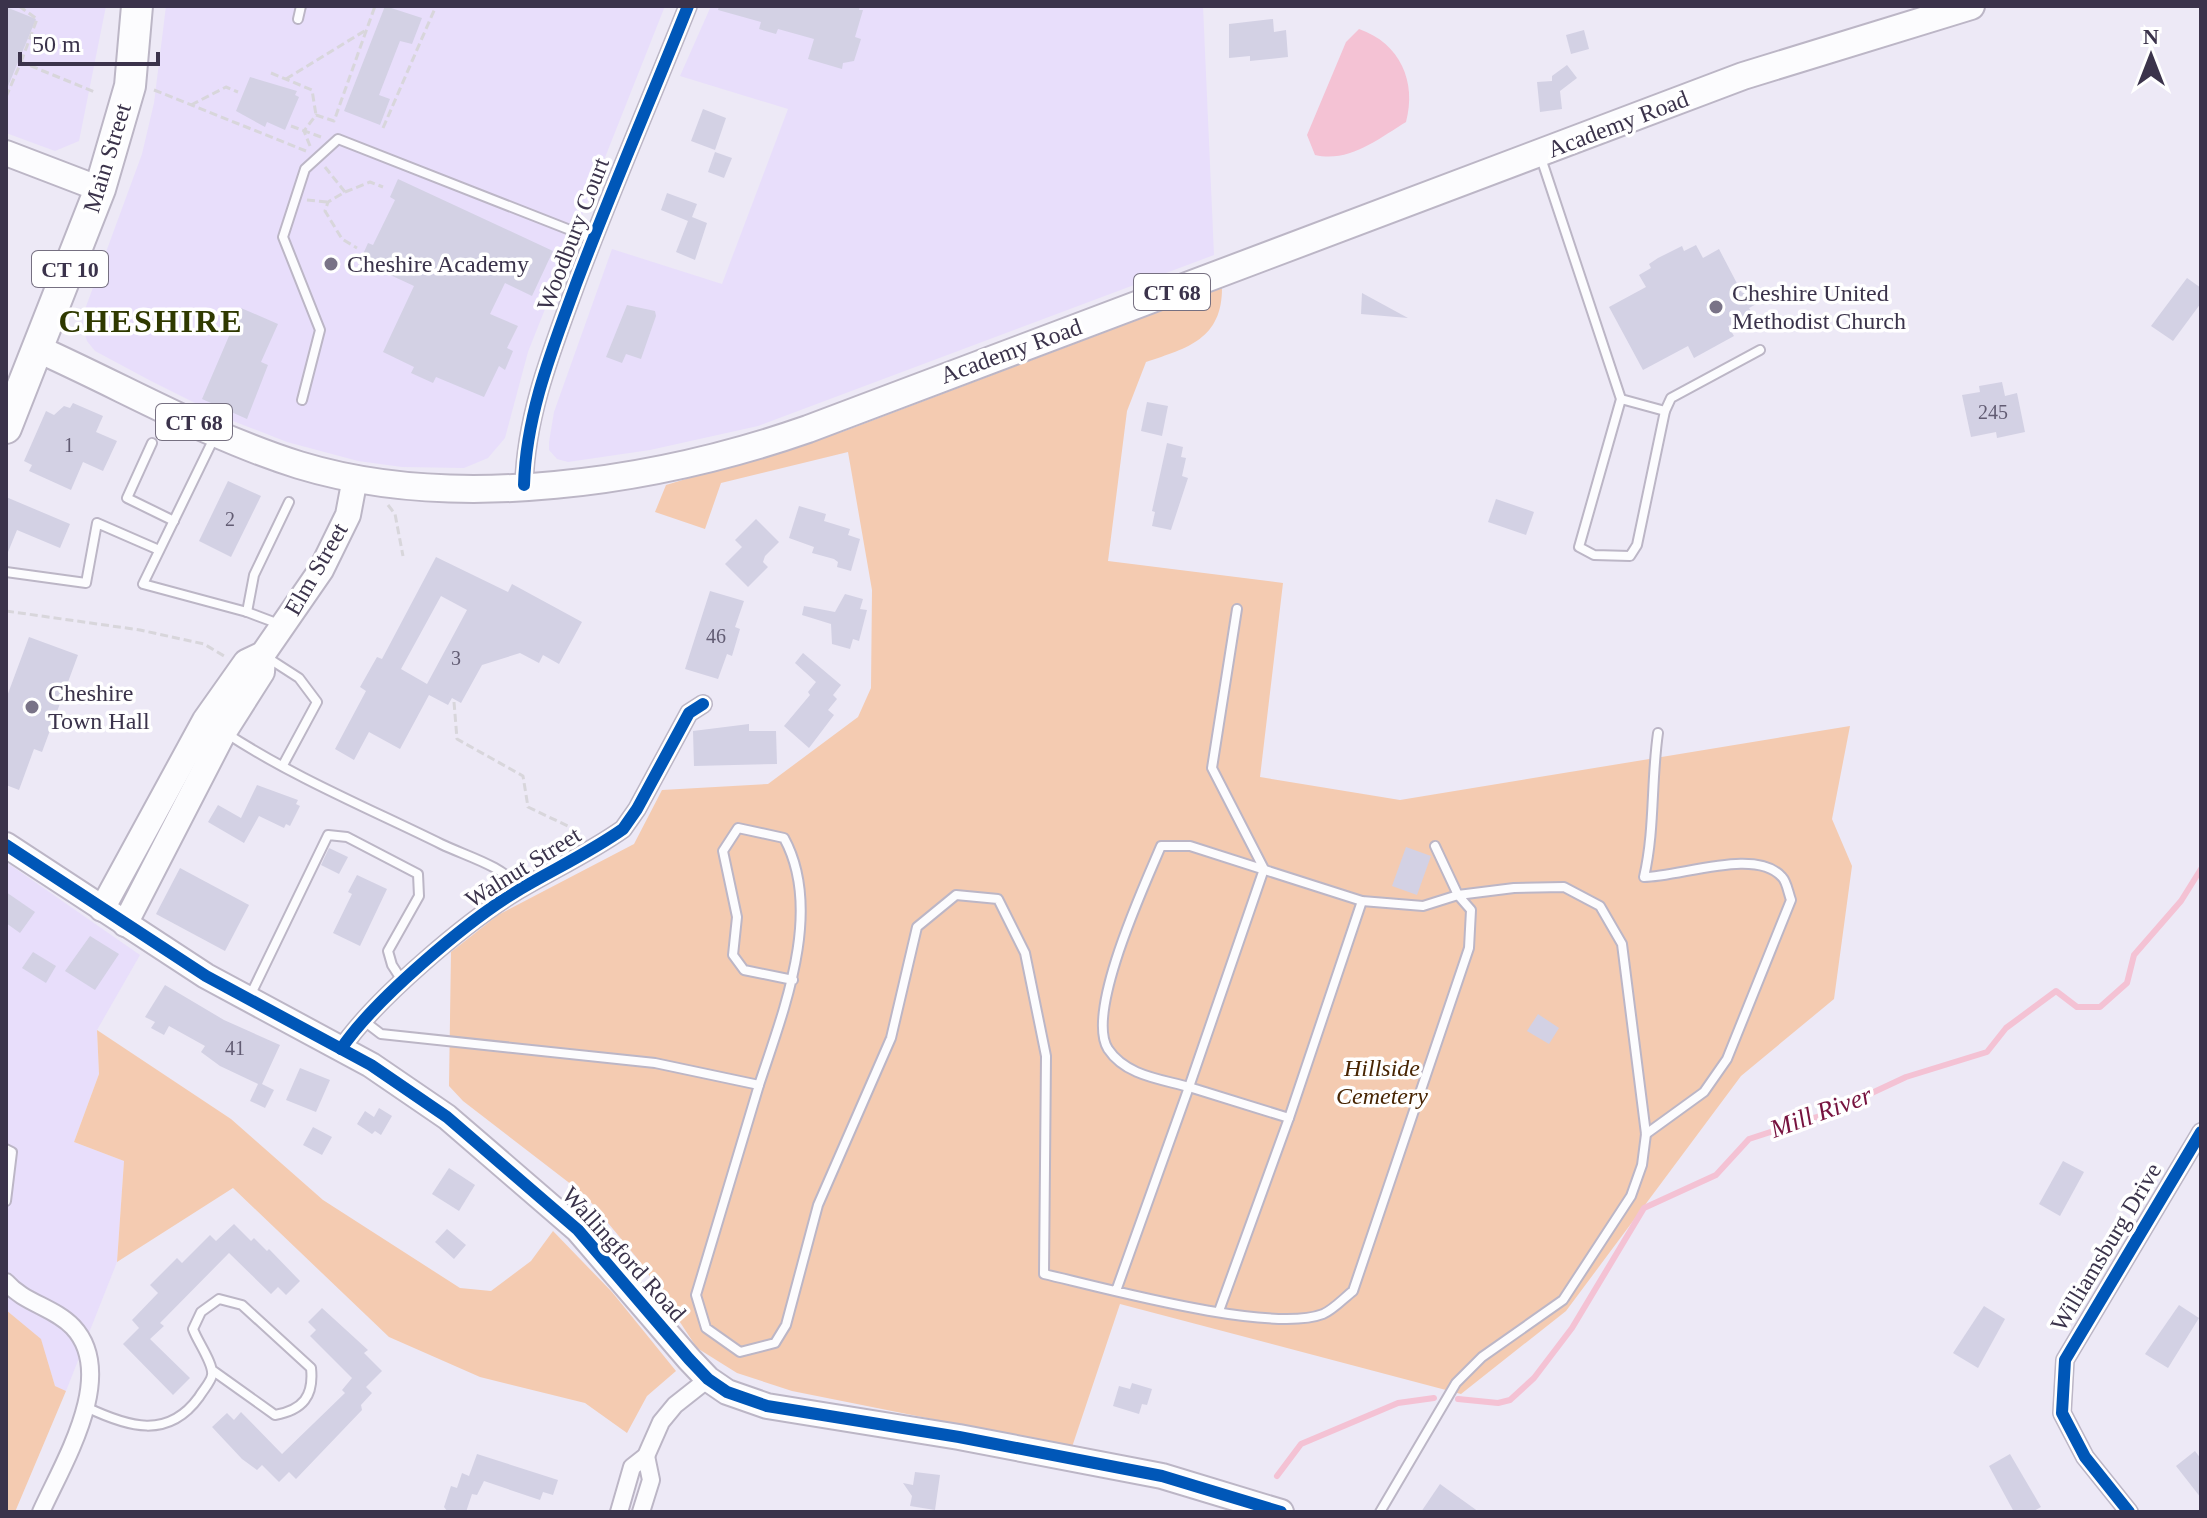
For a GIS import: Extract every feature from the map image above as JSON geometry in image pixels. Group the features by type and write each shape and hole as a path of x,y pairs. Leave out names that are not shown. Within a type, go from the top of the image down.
{"highway":[{"name":"Main Street","path":"38,349 100,189 130,86 137,6"},
{"name":"CT 10","path":"6,428 38,349"}],"main road":[{"name":"Academy Road","path":"38,349 217,433 300,465 355,478 457,487 524,485 623,475 707,460 762,445 1743,76 1924,12 1971,6"}],"street":[{"name":"Woodbury Court","path":"524,485 530,424 541,381 593,239 688,6"},
{"path":"6,153 100,189"},
{"name":"Elm Street","path":"102,909 157,834 246,662 263,654 340,536 355,478"},
{"name":"Walnut Street","path":"341,1049 363,1021 489,908 623,829 689,713 703,704"},
{"name":"Elm Street","path":"125,924 157,834"},
{"name":"Wallingford Road","path":"6,845 248,1001 371,1065 447,1117 537,1192 602,1255 708,1379 727,1392 767,1406 959,1437 1162,1476 1281,1512"},
{"name":"Williamsburg Drive","path":"2129,1512 2085,1457 2062,1413 2065,1360 2201,1132"},
{"path":"6,1282 63,1319 84,1340 91,1374 86,1407 41,1512"},
{"path":"619,1512 632,1467 646,1456 661,1422 708,1379"},
{"path":"641,1512 651,1480 646,1456"}],"lane":[{"path":"298,19 301,6"},
{"path":"302,400 320,330 283,237 305,169 338,139 593,239"},
{"path":"1539,154 1621,399 1579,547 1594,555 1630,556 1637,545 1665,411 1671,398 1760,350"},
{"path":"1621,399 1665,411"},
{"path":"217,433 143,584 247,612 283,627"},
{"path":"152,443 127,498 174,521"},
{"path":"247,612 254,575 289,502"},
{"path":"6,572 86,583 97,523 159,550"},
{"path":"1116,1291 1264,869 1212,768 1237,609"},
{"path":"263,654 299,678 317,702 283,765"},
{"path":"215,726 283,765 487,866 507,872 520,889"},
{"path":"1646,1134 1704,1092 1727,1059 1791,900 1783,878 1770,868 1747,862 1667,877 1644,877 1653,841 1651,781 1658,733"},
{"path":"793,980 744,970 733,955 737,917 723,851 738,828 784,838 793,853 800,888 793,980 696,1295 706,1328 740,1352 775,1343 786,1325 818,1205 891,1038 917,927 956,895 998,899 1025,953 1046,1056 1044,1274 1261,1320 1324,1314 1353,1291 1469,948 1471,910 1458,895 1435,846"},
{"path":"248,1001 328,835 347,837 418,874 419,896 388,951 392,965 404,983"},
{"path":"1289,1118 1132,1072 1107,1048 1103,1018 1121,938 1161,846 1190,846 1362,901 1423,906 1458,895 1514,888 1564,887 1600,906 1622,944 1646,1134 1642,1165 1631,1196 1563,1300 1482,1357 1456,1383 1380,1512"},
{"path":"1219,1311 1289,1118 1362,901"},
{"path":"363,1021 381,1034 655,1063 759,1085"},
{"path":"6,1149 12,1152 13,1159 6,1201"},
{"path":"86,1407 123,1422 143,1426 171,1423 194,1404 212,1378 212,1370 193,1329 201,1312 219,1299 242,1305 311,1368 309,1398 294,1411 275,1415 212,1370"}],"path":[{"path":"6,97 37,19 19,6"},
{"path":"291,126 324,139 334,121 375,6"},
{"path":"383,128 435,6"},
{"path":"286,79 366,30"},
{"path":"21,62 95,92"},
{"path":"271,73 312,90 316,115 304,131"},
{"path":"191,105 226,87 238,92"},
{"path":"154,90 312,154 304,131"},
{"path":"316,115 334,121"},
{"path":"323,164 345,192"},
{"path":"295,199 328,202 370,182 383,187"},
{"path":"328,202 325,211 342,239 357,248"},
{"path":"385,502 395,514 403,556"},
{"path":"6,611 140,630 204,644 231,660"},
{"path":"454,702 457,739 523,776 528,807 574,829"}],"shaded area":[{"path":"6,6 106,6 79,141 55,151 6,133"},
{"name":"Cheshire Academy","path":"166,6 665,6 528,352 505,438 488,458 464,468 402,467 358,461 287,442 223,417 151,381 95,351 87,341 82,324 84,312 142,154 154,103"},
{"name":"Cheshire Academy","path":"711,6 1203,6 1214,255 758,426 650,450 568,462 557,459 549,450 554,412 612,249 722,284 788,109 680,76"},
{"path":"1359,29 1385,44 1402,66 1409,93 1406,122 1351,153 1328,157 1315,155 1307,135 1346,42"},
{"path":"6,862 140,955 97,1030 99,1074 74,1142 124,1161 117,1262 66,1391 55,1386 40,1339 6,1310"}],"green space":[{"name":"Hillside Cemetery","path":"1222,288 1216,319 1200,339 1176,352 1146,362 1127,411 1108,561 1283,583 1260,777 1400,800 1850,726 1832,819 1852,866 1834,999 1741,1076 1566,1311 1461,1394 1120,1304 1072,1447 792,1391 737,1373 697,1348 641,1263 585,1195 463,1101 449,1086 451,952 498,915 634,844 662,790 768,784 858,717 871,688 872,590 848,452 721,483 705,529 655,512 666,485 842,432"},
{"path":"97,1030 231,1119 323,1200 460,1288 491,1291 531,1261 553,1231 612,1292 676,1371 647,1396 627,1433 585,1403 480,1377 389,1337 233,1188 117,1262 124,1161 74,1142 99,1074"},
{"path":"6,1310 41,1339 55,1386 66,1391 15,1512 6,1512"}],"building":[{"path":"385,6 422,18 412,44 400,41 379,95 390,99 380,125 344,111"},
{"path":"719,6 860,6 859,10 863,10 855,37 861,39 854,61 843,63 842,69 808,59 814,39 778,29 776,34 759,29 761,22 718,10"},
{"path":"6,7 36,19 6,91"},
{"path":"1273,19 1274,32 1286,30 1288,57 1250,61 1250,56 1229,58 1229,24"},
{"path":"1584,30 1589,49 1571,54 1566,35"},
{"path":"1567,65 1577,78 1560,91 1562,109 1540,112 1537,82 1552,81 1552,76"},
{"path":"250,77 297,91 295,95 299,97 285,130 267,122 265,127 236,111"},
{"path":"703,109 726,118 715,150 691,141"},
{"path":"715,152 732,158 724,178 708,172"},
{"path":"398,179 553,251 532,296 505,283 490,314 518,326 507,348 513,351 505,370 499,366 484,397 436,377 433,383 411,373 414,367 383,352 414,286 360,261 368,243 373,245 395,200 390,197"},
{"path":"667,193 697,204 692,217 707,223 695,260 676,252 688,221 661,210"},
{"name":"Cheshire United Methodist Church","path":"1696,245 1703,258 1719,249 1742,293 1752,288 1760,302 1749,308 1752,313 1728,326 1734,336 1694,358 1688,346 1643,370 1609,307 1646,287 1639,275 1651,268 1649,264 1682,246 1684,251"},
{"path":"2187,278 2201,288 2201,303 2173,341 2151,326"},
{"path":"1362,293 1408,318 1361,314"},
{"path":"627,305 655,311 656,316 641,359 626,354 622,363 606,357"},
{"path":"241,308 278,324 261,362 268,365 247,419 202,399"},
{"path":"2002,382 2005,396 2017,393 2025,432 1997,438 1996,432 1971,437 1962,395 1980,392 1979,386"},
{"path":"1147,402 1168,406 1162,436 1141,431"},
{"path":"73,403 103,416 96,432 117,441 103,471 83,462 71,490 29,471 32,465 24,461 46,411 54,415 64,406 70,408"},
{"path":"1167,443 1183,447 1181,457 1186,458 1182,476 1188,478 1171,530 1152,526 1155,512 1152,511"},
{"path":"228,481 261,496 231,557 199,541"},
{"path":"6,497 70,524 60,548 17,530 6,557"},
{"path":"1496,499 1534,512 1526,535 1488,522"},
{"path":"799,506 826,514 824,521 850,529 848,535 860,539 851,571 837,567 838,562 834,559 812,553 814,547 789,538"},
{"path":"756,519 779,542 765,556 763,562 768,567 748,587 725,564 742,547 735,540"},
{"path":"436,557 508,592 512,584 582,622 559,664 543,655 539,663 520,653 482,665 461,703 452,698 448,705 429,695 400,749 369,732 354,760 335,749 366,691 360,687 377,657 382,659","holes":["441,596 467,610 427,684 401,669"]},
{"path":"710,591 744,601 735,627 740,629 732,656 727,654 718,679 685,669"},
{"path":"845,594 863,599 860,609 867,610 859,641 853,639 850,649 832,644 831,624 802,615 804,606 835,612"},
{"name":"Cheshire Town Hall","path":"29,637 78,655 42,752 34,749 19,790 6,785 6,699"},
{"path":"803,653 841,685 833,695 837,699 828,710 834,715 809,748 784,726 810,695 808,692 816,682 795,663"},
{"path":"749,724 749,731 776,731 777,764 694,766 693,731"},
{"path":"257,785 298,800 296,804 300,806 290,826 286,824 284,828 259,816 244,843 208,822 218,805 241,818"},
{"path":"1406,847 1431,856 1417,895 1392,886"},
{"path":"329,848 348,857 339,874 321,865"},
{"path":"180,868 249,905 225,951 156,914"},
{"path":"357,875 387,889 360,946 333,933 352,894 348,892"},
{"path":"6,892 35,912 20,933 6,923"},
{"path":"90,936 119,954 95,990 65,971"},
{"path":"33,952 56,966 46,983 22,968"},
{"path":"165,985 224,1020 280,1045 262,1084 274,1090 265,1108 250,1101 258,1084 220,1066 201,1052 205,1046 169,1026 164,1035 151,1028 155,1022 145,1017"},
{"path":"1538,1014 1559,1028 1549,1044 1527,1031"},
{"path":"300,1068 330,1080 316,1112 286,1100"},
{"path":"379,1108 392,1116 381,1135 375,1131 372,1134 357,1124 365,1111 374,1117"},
{"path":"313,1127 332,1137 322,1155 303,1145"},
{"path":"2063,1161 2084,1172 2060,1216 2039,1204"},
{"path":"449,1168 475,1185 459,1211 432,1194"},
{"path":"234,1224 251,1241 254,1238 267,1251 269,1249 300,1281 286,1295 278,1287 271,1294 229,1253 160,1323 164,1326 150,1339 190,1378 173,1395 123,1344 139,1328 132,1320 158,1293 150,1285 177,1258 182,1263 210,1235 216,1241"},
{"path":"447,1229 466,1245 454,1259 435,1242"},
{"path":"2179,1305 2199,1318 2168,1368 2145,1354"},
{"path":"1984,1306 2005,1319 1978,1368 1953,1353"},
{"path":"322,1308 368,1350 364,1353 382,1371 366,1387 372,1393 361,1405 362,1410 296,1479 289,1472 279,1482 262,1465 257,1470 242,1459 212,1427 227,1413 234,1420 241,1412 282,1454 345,1393 342,1390 352,1378 310,1336 316,1330 308,1322"},
{"path":"1132,1383 1152,1389 1147,1405 1142,1404 1139,1414 1113,1406 1119,1386 1130,1389"},
{"path":"2195,1451 2201,1459 2201,1498 2176,1466"},
{"path":"477,1454 558,1480 553,1495 543,1492 540,1500 484,1481 477,1495 472,1494 466,1512 448,1512 444,1507 451,1486 457,1488 462,1473 469,1476"},
{"path":"2010,1454 2041,1507 2032,1512 2014,1512 1989,1466"},
{"path":"915,1472 940,1475 935,1510 910,1506 912,1496 903,1483 913,1485"},
{"path":"1440,1484 1479,1512 1421,1512"}],"waterway":[{"name":"Mill River","path":"1458,1399 1498,1403 1510,1400 1534,1378 1572,1328 1644,1208 1716,1175 1749,1139 1829,1113 1906,1077 1987,1052 2006,1028 2056,991 2077,1007 2100,1007 2127,983 2134,955 2181,901 2201,869"},
{"name":"Mill River","path":"1277,1476 1301,1444 1398,1403 1434,1398"}],"cycle path":[{"path":"524,485 535,408 550,358 589,249 688,6"},
{"path":"341,1049 375,1008 422,963 473,922 517,891 623,829 689,713 703,704"},
{"path":"6,845 206,976 371,1065 447,1117 578,1230 689,1359 708,1379 727,1392 767,1406 959,1437 1162,1476 1281,1512"},
{"path":"2129,1512 2085,1457 2062,1413 2065,1360 2201,1132"}],"place":[{"name":"Cheshire Academy","path":"331,264"},
{"name":"Cheshire United Methodist Church","path":"1716,307"},
{"name":"Cheshire Town Hall","path":"32,707"}],"district":[{"name":"CHESHIRE","path":"151,321"}]}
